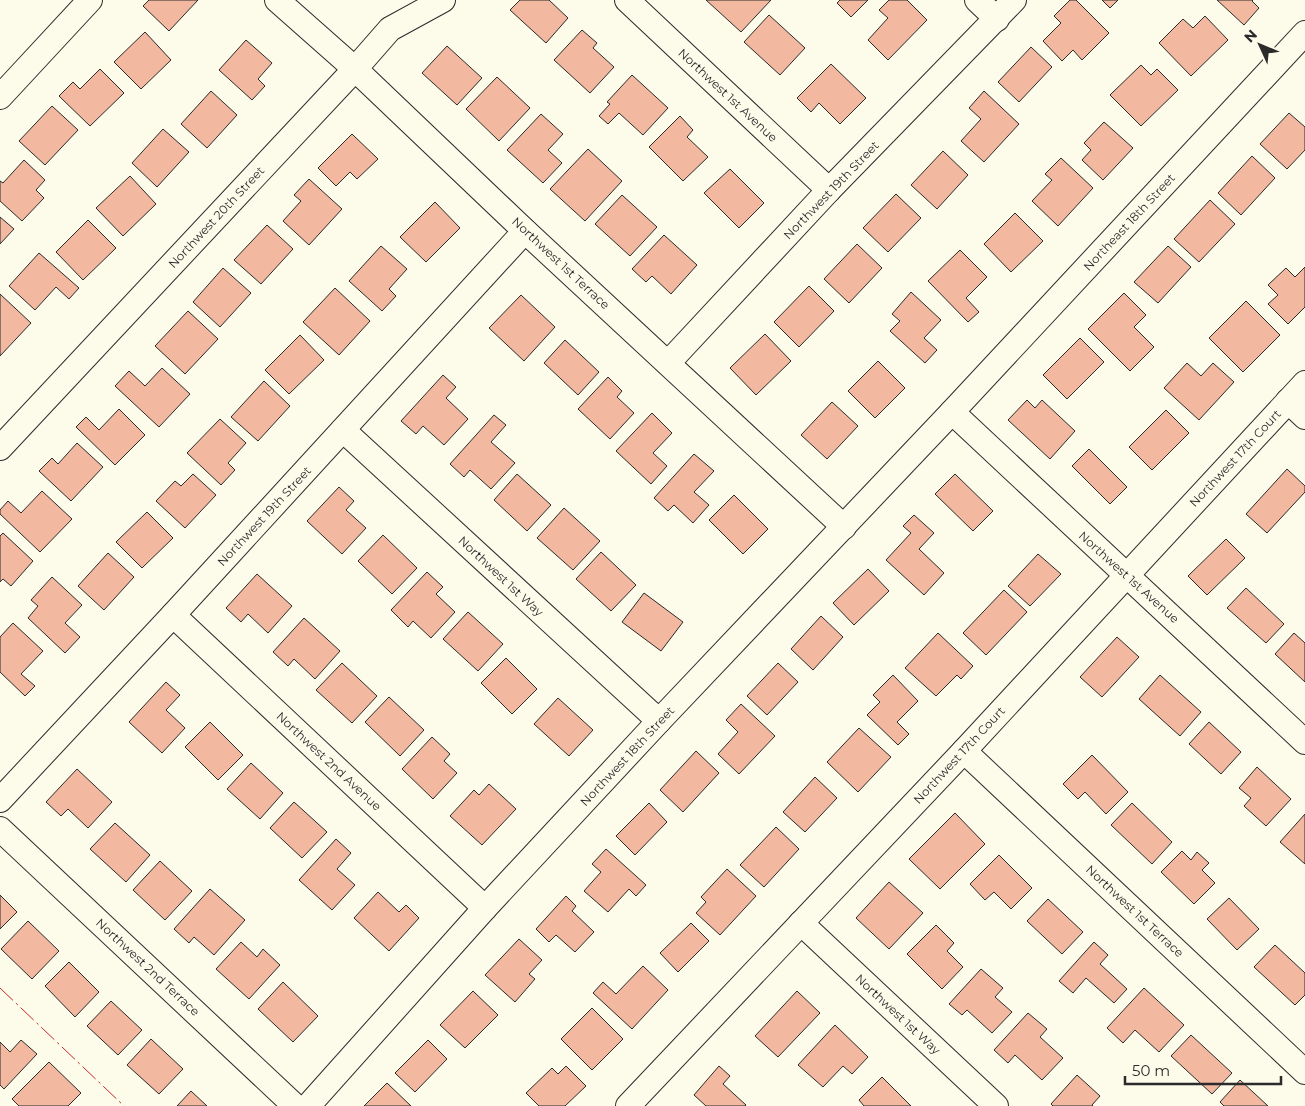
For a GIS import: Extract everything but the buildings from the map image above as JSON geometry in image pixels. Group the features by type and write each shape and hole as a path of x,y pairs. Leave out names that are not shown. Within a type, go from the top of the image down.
{"street":[{"path":"0,97 90,0"},
{"name":"Northwest 1st Terrace","path":"277,0 355,69 844,527"},
{"name":"Northwest 20th Street","path":"0,448 355,69 390,29 443,0"},
{"name":"Northwest 1st Avenue","path":"627,0 829,190"},
{"path":"977,0 997,19"},
{"name":"Northwest 19th Street","path":"668,363 829,190 1014,0"},
{"name":"Northeast 18th Street","path":"952,412 1305,33"},
{"name":"Northwest 19th Street","path":"0,800 526,231"},
{"name":"Northwest 17th Court","path":"635,1103 801,922 964,751 1305,383"},
{"path":"1288,401 1305,417"},
{"name":"Northwest 1st Avenue","path":"952,412 1305,742"},
{"name":"Northwest 18th Street","path":"308,1106 485,908 659,721 952,412"},
{"name":"Northwest 1st Way","path":"343,430 659,721"},
{"name":"Northwest 2nd Avenue","path":"173,615 485,908"},
{"name":"Northwest 1st Terrace","path":"964,751 1305,1072"},
{"name":"Northwest 2nd Terrace","path":"0,829 295,1106"},
{"name":"Northwest 1st Way","path":"801,922 996,1106"}],"power":[{"path":"0,988 124,1106"}]}
